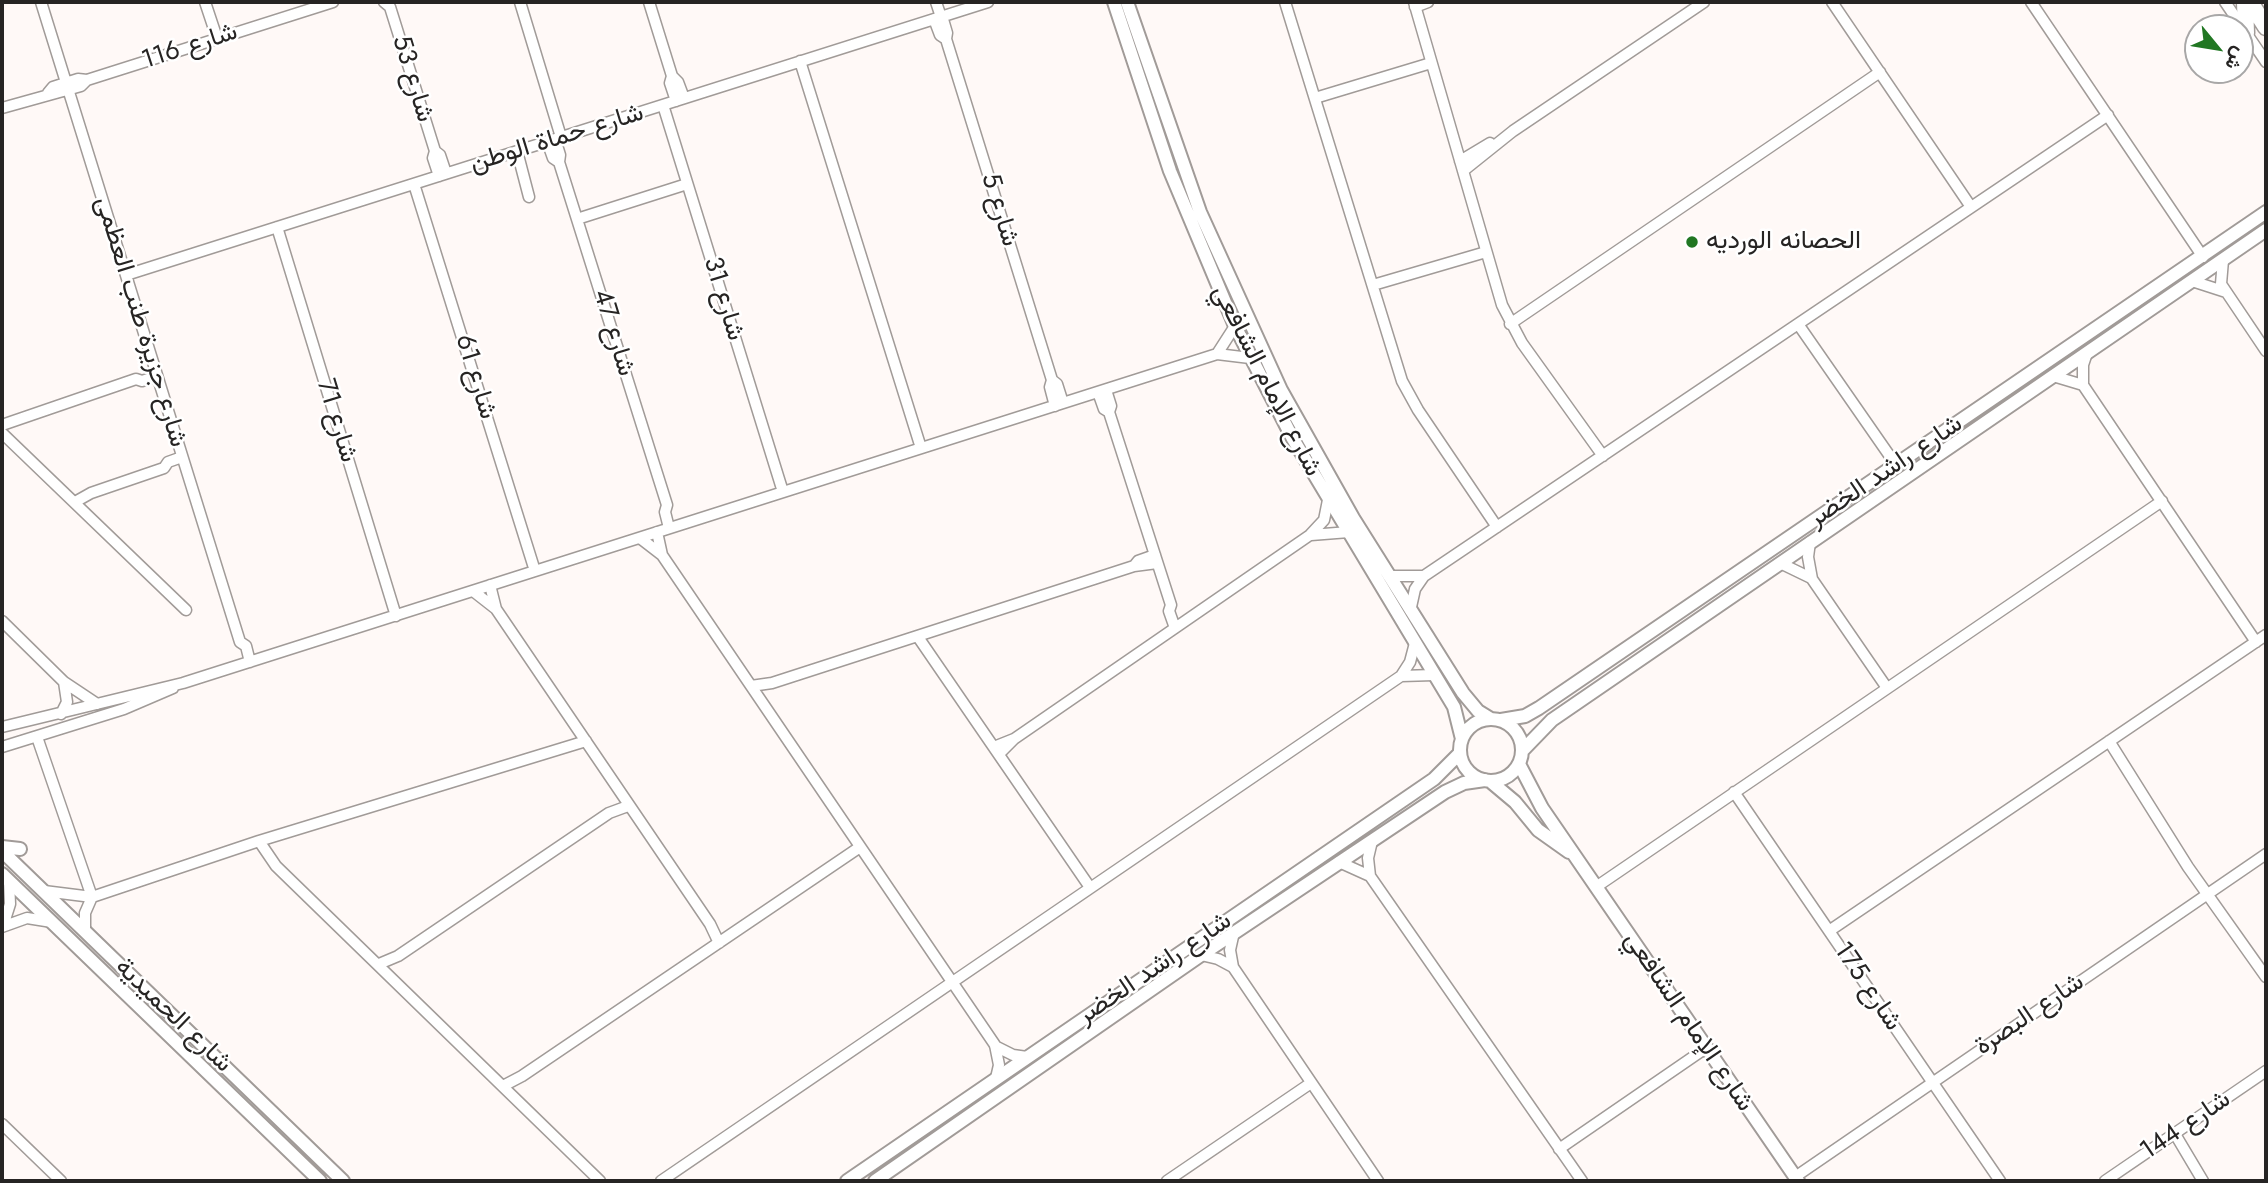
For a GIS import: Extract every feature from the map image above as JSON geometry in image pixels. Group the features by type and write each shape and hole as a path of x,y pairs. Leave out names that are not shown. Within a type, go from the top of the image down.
{"main road":[{"path":"2248,2 2266,27"}],"street":[{"name":"شارع جزيرة طنب العظمى","path":"41,2 240,642 237,647 246,663"},
{"path":"205,2 217,38"},
{"name":"شارع 116","path":"2,108 48,93 51,88 67,86 333,2"},
{"name":"شارع 47","path":"520,2 554,139 554,158 559,162 667,505 672,509 673,527"},
{"path":"649,2 672,76 670,83 680,99"},
{"name":"شارع 5","path":"936,2 940,36 946,39 1052,380 1057,384 1059,404"},
{"name":"شارع حماة الوطن","path":"126,275 988,2"},
{"name":"شارع الإمام الشافعي","path":"1114,2 1170,171 1250,358 1328,500 1458,714 1462,738"},
{"path":"1285,2 1396,366 1410,396 1497,527"},
{"path":"1428,2 1414,4 1498,295 1510,324 1603,456"},
{"path":"1461,166 1704,2"},
{"path":"1832,2 1971,207"},
{"path":"2031,2 2203,257"},
{"name":"شارع 53","path":"388,4 435,151 433,160 443,175"},
{"name":"شارع الإمام الشافعي","path":"1130,5 1183,166 1243,313 1304,432 1468,700 1496,719"},
{"path":"2254,45 2266,62"},
{"path":"800,61 921,448"},
{"path":"1315,98 1431,63"},
{"path":"1510,324 1880,72"},
{"name":"شارع 31","path":"663,105 783,492"},
{"path":"1411,607 1415,589 1424,576 2108,115"},
{"path":"517,151 529,197"},
{"name":"شارع 61","path":"414,184 535,571"},
{"path":"577,219 687,184"},
{"name":"شارع راشد الخضر","path":"1496,719 1517,718 1539,708 2266,212"},
{"name":"شارع 71","path":"277,227 396,616"},
{"name":"شارع راشد الخضر","path":"1522,751 1552,720 2266,230"},
{"path":"1373,285 1486,252"},
{"path":"2223,260 2221,284 2266,351"},
{"path":"2192,281 2227,292"},
{"path":"1798,324 1896,466"},
{"path":"1217,354 1235,326"},
{"path":"2088,353 2082,365 2083,385 2256,642"},
{"path":"2,727 183,683 1217,354 1250,358"},
{"path":"2,425 136,379 139,374 156,372"},
{"path":"2053,376 2083,385"},
{"path":"1102,391 1111,405 1109,412 1179,626"},
{"path":"2,433 186,610"},
{"path":"75,502 87,494 164,468 168,462 184,461"},
{"path":"997,751 1310,536 1324,520 1328,500"},
{"path":"1596,887 2162,501"},
{"path":"1310,536 1349,532"},
{"path":"657,533 662,555"},
{"path":"640,538 662,555 995,1045 999,1065 996,1078"},
{"path":"1810,542 1808,557 1812,579 1887,688"},
{"path":"753,690 765,681 772,683 1156,559"},
{"path":"1780,563 1812,579"},
{"path":"1391,576 1424,576"},
{"path":"491,585 496,609"},
{"path":"474,591 496,609 722,940"},
{"path":"2,621 64,682 97,704"},
{"path":"1829,931 2266,635"},
{"path":"918,637 1089,886"},
{"path":"661,1181 1089,886 1401,676 1410,662 1415,643"},
{"path":"1401,676 1434,675"},
{"path":"61,714 66,702 64,682"},
{"path":"2,747 139,703 183,683"},
{"path":"1496,719 1514,729 1522,751 1519,764 1504,778 1488,781 1465,768 1460,753 1462,738 1474,724 1496,719"},
{"path":"37,737 92,897 85,913 85,931"},
{"path":"43,891 92,897 563,745 567,740 583,737"},
{"path":"2106,744 2266,976"},
{"name":"شارع راشد الخضر","path":"846,1181 1434,779 1460,753"},
{"name":"شارع الإمام الشافعي","path":"1519,764 1535,798 1796,1179"},
{"name":"شارع الإمام الشافعي","path":"1488,781 1515,802 1538,830 1579,862"},
{"name":"شارع راشد الخضر","path":"874,1181 1234,932 1445,792 1464,783 1488,781"},
{"name":"شارع 175","path":"1734,792 2000,1181"},
{"path":"383,967 626,802"},
{"path":"259,841 276,866 383,967 600,1181"},
{"path":"1372,841 1368,858 1370,876 1581,1181"},
{"path":"506,1089 860,847"},
{"path":"2,849 20,849"},
{"name":"شارع الحميدية","path":"2,849 343,1181"},
{"name":"شارع البصرة","path":"1796,1179 2266,854"},
{"path":"1339,862 1370,876"},
{"path":"2,927 10,904 5,877"},
{"name":"شارع الحميدية","path":"5,877 320,1181"},
{"path":"2,927 27,919 52,922"},
{"path":"1234,932 1230,950 1233,967 1378,1181"},
{"path":"1201,955 1218,959 1233,967"},
{"path":"995,1045 1013,1055 1027,1057"},
{"path":"1559,1149 1706,1048"},
{"name":"شارع 144","path":"2105,1181 2266,1072"},
{"path":"1167,1181 1311,1083"},
{"path":"2,1124 61,1181"},
{"path":"2172,1136 2203,1181"}],"place":[{"name":"الحصانه الورديه","path":"1692,242"}]}
